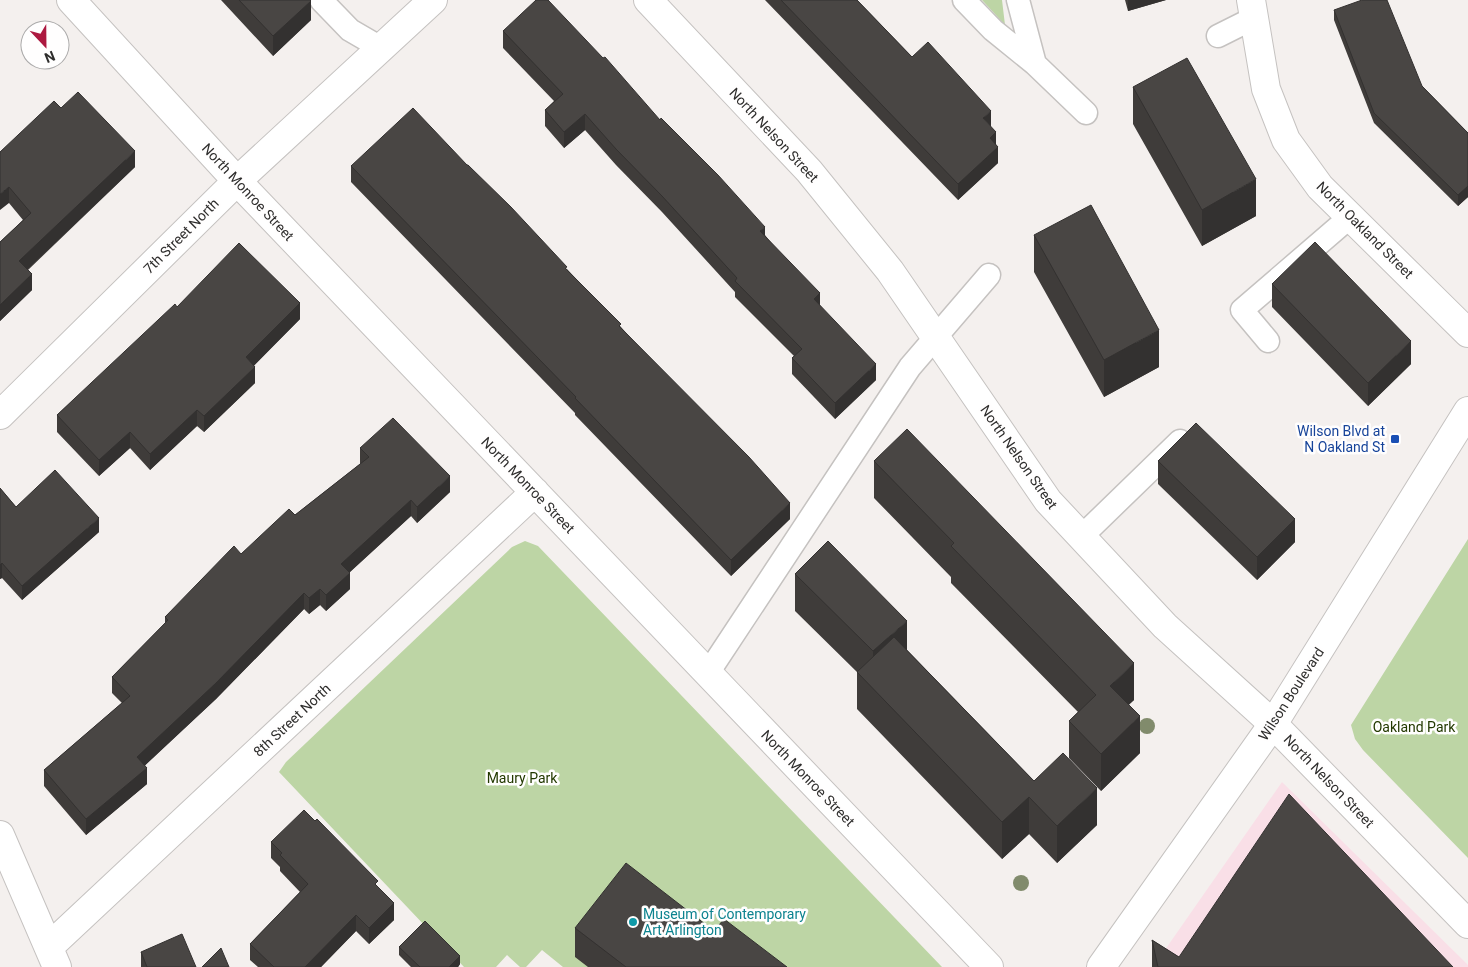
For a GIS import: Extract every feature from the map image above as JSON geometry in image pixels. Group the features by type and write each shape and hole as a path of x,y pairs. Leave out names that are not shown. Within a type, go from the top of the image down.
{"street":[{"name":"North Monroe Street","path":"71,0 237,181 989,967"},
{"name":"7th Street North","path":"0,414 237,181 433,0"},
{"name":"North Nelson Street","path":"648,0 810,171 890,270 1048,501 1165,626 1273,724 1468,924"},
{"name":"North Oakland Street","path":"1253,5 1266,89 1286,140 1320,187 1468,333"},
{"name":"Wilson Boulevard","path":"1101,967 1273,724 1468,411"},
{"name":"8th Street North","path":"53,957 535,492"},
{"path":"0,835 53,957"}],"lane":[{"path":"321,0 350,30 381,48"},
{"path":"964,0 993,30 1035,64 1086,113"},
{"path":"1018,0 1035,64"},
{"path":"1218,36 1253,5"},
{"path":"1268,341 1242,310 1350,217"},
{"path":"708,673 910,368 989,275"},
{"path":"1081,537 1182,439"}],"shaded area":[{"path":"1282,782 1468,965 1468,967 1153,967"}],"green space":[{"path":"982,0 1002,0 1005,25"},
{"name":"Oakland Park","path":"1468,539 1468,858 1363,750 1355,739 1351,725"},
{"name":"Maury Park","path":"525,541 538,546 942,967 563,967 542,950 526,967 520,967 507,955 496,967 464,967 279,772 286,762 512,547"}],"building":[{"path":"239,0 310,0 311,1 273,36"},
{"path":"536,0 548,0 603,58 605,57 660,120 661,118 718,175 765,227 760,231 820,293 814,299 876,364 835,403 792,358 802,349 735,281 737,278 585,114 564,132 545,110 563,94 503,31"},
{"path":"781,0 857,0 912,57 928,42 991,111 983,118 996,132 990,138 998,147 958,184"},
{"path":"1362,0 1387,0 1422,86 1468,133 1468,186 1458,195 1374,113 1334,10"},
{"path":"1187,58 1256,179 1202,210 1133,87"},
{"path":"78,92 135,151 19,261 32,274 0,305 0,242 31,213 9,187 0,194 0,152 54,101 61,108"},
{"path":"413,108 467,165 511,207 567,267 565,268 621,324 619,326 749,457 790,503 731,560 576,397 351,166"},
{"path":"1091,205 1159,330 1104,360 1034,235"},
{"path":"1315,242 1411,341 1368,383 1272,284"},
{"path":"239,243 300,303 246,357 255,367 204,416 197,410 150,454 130,432 99,460 57,415 175,304 177,307"},
{"path":"393,418 450,476 417,507 411,500 341,564 350,573 326,595 320,589 309,598 304,593 216,683 137,757 147,768 86,819 44,770 130,696 112,677 168,620 165,617 234,546 241,554 289,509 295,515 369,457 360,448"},
{"path":"1196,423 1295,519 1257,557 1158,461"},
{"path":"907,429 1134,663 1110,686 1140,716 1101,754 1069,721 1096,695 951,546 954,543 874,461"},
{"path":"55,470 99,518 22,586 2,563 0,565 0,488 16,507"},
{"path":"828,541 907,621 873,651 795,574"},
{"path":"894,637 1034,781 1063,753 1097,788 1057,826 1029,797 1002,822 857,672"},
{"path":"1289,794 1453,967 1158,967 1152,940 1179,957"},
{"path":"304,810 315,821 317,819 378,881 375,884 394,903 369,928 356,915 305,967 274,967 250,944 308,884 280,855 282,853 271,842"},
{"path":"626,863 714,931 724,919 787,967 626,967 575,928"},
{"path":"425,921 460,956 449,967 420,967 399,947"},
{"path":"182,934 196,967 147,967 141,952"},
{"path":"221,948 229,967 202,967"}],"place":[{"name":"Wilson Blvd at N Oakland St","path":"1395,439"},
{"name":"Museum of Contemporary Art Arlington","path":"633,922"}]}
